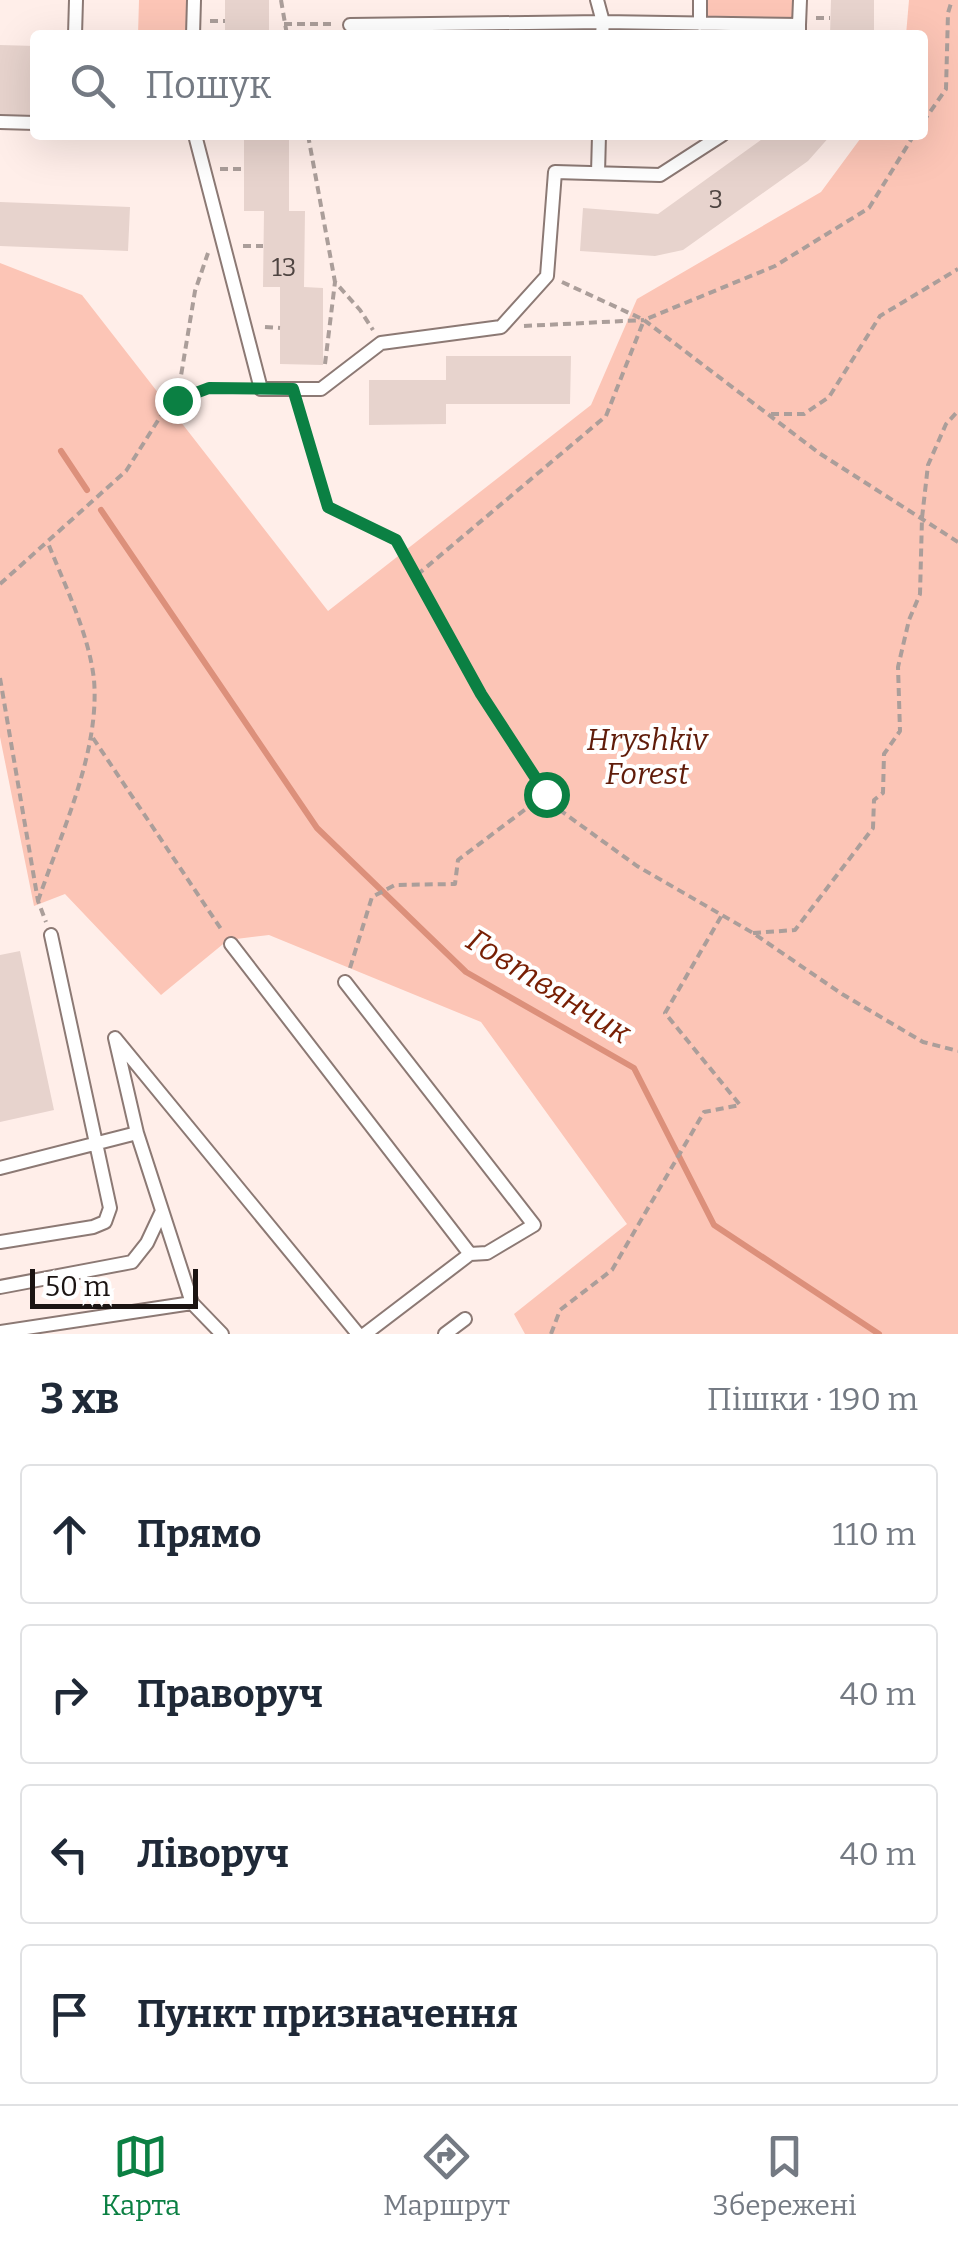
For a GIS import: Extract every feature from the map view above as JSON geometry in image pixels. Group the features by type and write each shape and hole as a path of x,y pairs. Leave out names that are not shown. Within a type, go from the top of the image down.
{"lane":[{"path":"75,30 76,0"},
{"path":"193,30 194,0"},
{"path":"598,0 603,29"},
{"path":"700,0 700,24"},
{"path":"350,24 603,29 700,24 799,30 800,0"},
{"path":"0,122 30,122"},
{"path":"196,140 260,388 293,389 320,389 381,343 501,327 548,276 555,172 660,175 714,140"},
{"path":"598,173 599,140"},
{"path":"0,1242 94,1228 105,1222 110,1208 51,935"},
{"path":"232,944 470,1254"},
{"path":"222,1334 192,1303 137,1134 115,1038 362,1334 470,1254 488,1253 534,1226 345,982"},
{"path":"0,1168 137,1134"},
{"path":"0,1287 132,1262 147,1243 162,1211"},
{"path":"0,1332 192,1303"},
{"path":"445,1334 466,1318"}],"path":[{"path":"281,0 286,30"},
{"path":"928,115 946,89 948,13 952,0"},
{"path":"209,20 225,21"},
{"path":"284,24 350,24"},
{"path":"309,140 336,282 324,373"},
{"path":"501,327 644,320 774,266 869,208 911,140"},
{"path":"224,182 220,169 244,169"},
{"path":"177,400 195,291 218,223"},
{"path":"240,246 264,246"},
{"path":"768,414 804,414 829,398 880,316 958,269"},
{"path":"548,276 644,320 819,453 958,542"},
{"path":"336,282 381,343"},
{"path":"416,575 606,416 644,320"},
{"path":"262,328 280,328"},
{"path":"0,584 126,471 169,403 209,388 260,388"},
{"path":"293,389 328,507 396,540 481,694 557,808 637,866 753,933 842,994 923,1042 958,1051"},
{"path":"753,933 795,930 873,828 874,800 883,792 884,754 900,731 898,668 909,620 920,594 928,465 946,424 958,410"},
{"path":"0,678 38,902 93,738 94,679 80,625 48,542"},
{"path":"93,738 232,944"},
{"path":"345,982 372,897 395,885 455,884 458,860 546,794"},
{"path":"551,1334 560,1310 612,1270 704,1112 740,1105 665,1013 722,915"}],"green space":[{"path":"139,0 190,0 189,30 138,30"},
{"path":"702,0 798,0 797,21 702,22"},
{"name":"Hryshkiv Forest","path":"909,0 958,0 958,1334 525,1334 514,1314 627,1224 481,1022 269,935 228,940 161,995 65,894 34,906 0,737 0,263 82,295 328,611 591,405 637,299 821,192 859,140 928,140 928,30 906,30"}],"building":[{"path":"225,0 269,0 269,30 225,30"},
{"path":"831,0 874,0 874,30 830,30"},
{"path":"0,45 30,46 30,116 0,115"},
{"path":"244,140 289,140 289,211 305,211 304,287 323,288 323,365 280,364 280,287 263,287 264,211 244,211"},
{"path":"761,140 827,140 808,161 683,250 655,256 580,251 583,208 658,214"},
{"path":"0,202 130,207 128,251 0,246"},
{"path":"446,356 571,356 570,404 446,404 446,424 369,425 369,380 446,380"},
{"path":"20,951 54,1110 0,1122 0,955"}],"waterway":[{"path":"61,451 87,490"},
{"name":"Говтвянчик","path":"101,510 317,828 466,972 634,1068 714,1225 879,1334"}],"route":[{"path":"177,400 209,388 293,389 328,507 396,540 481,694 546,794"}]}
